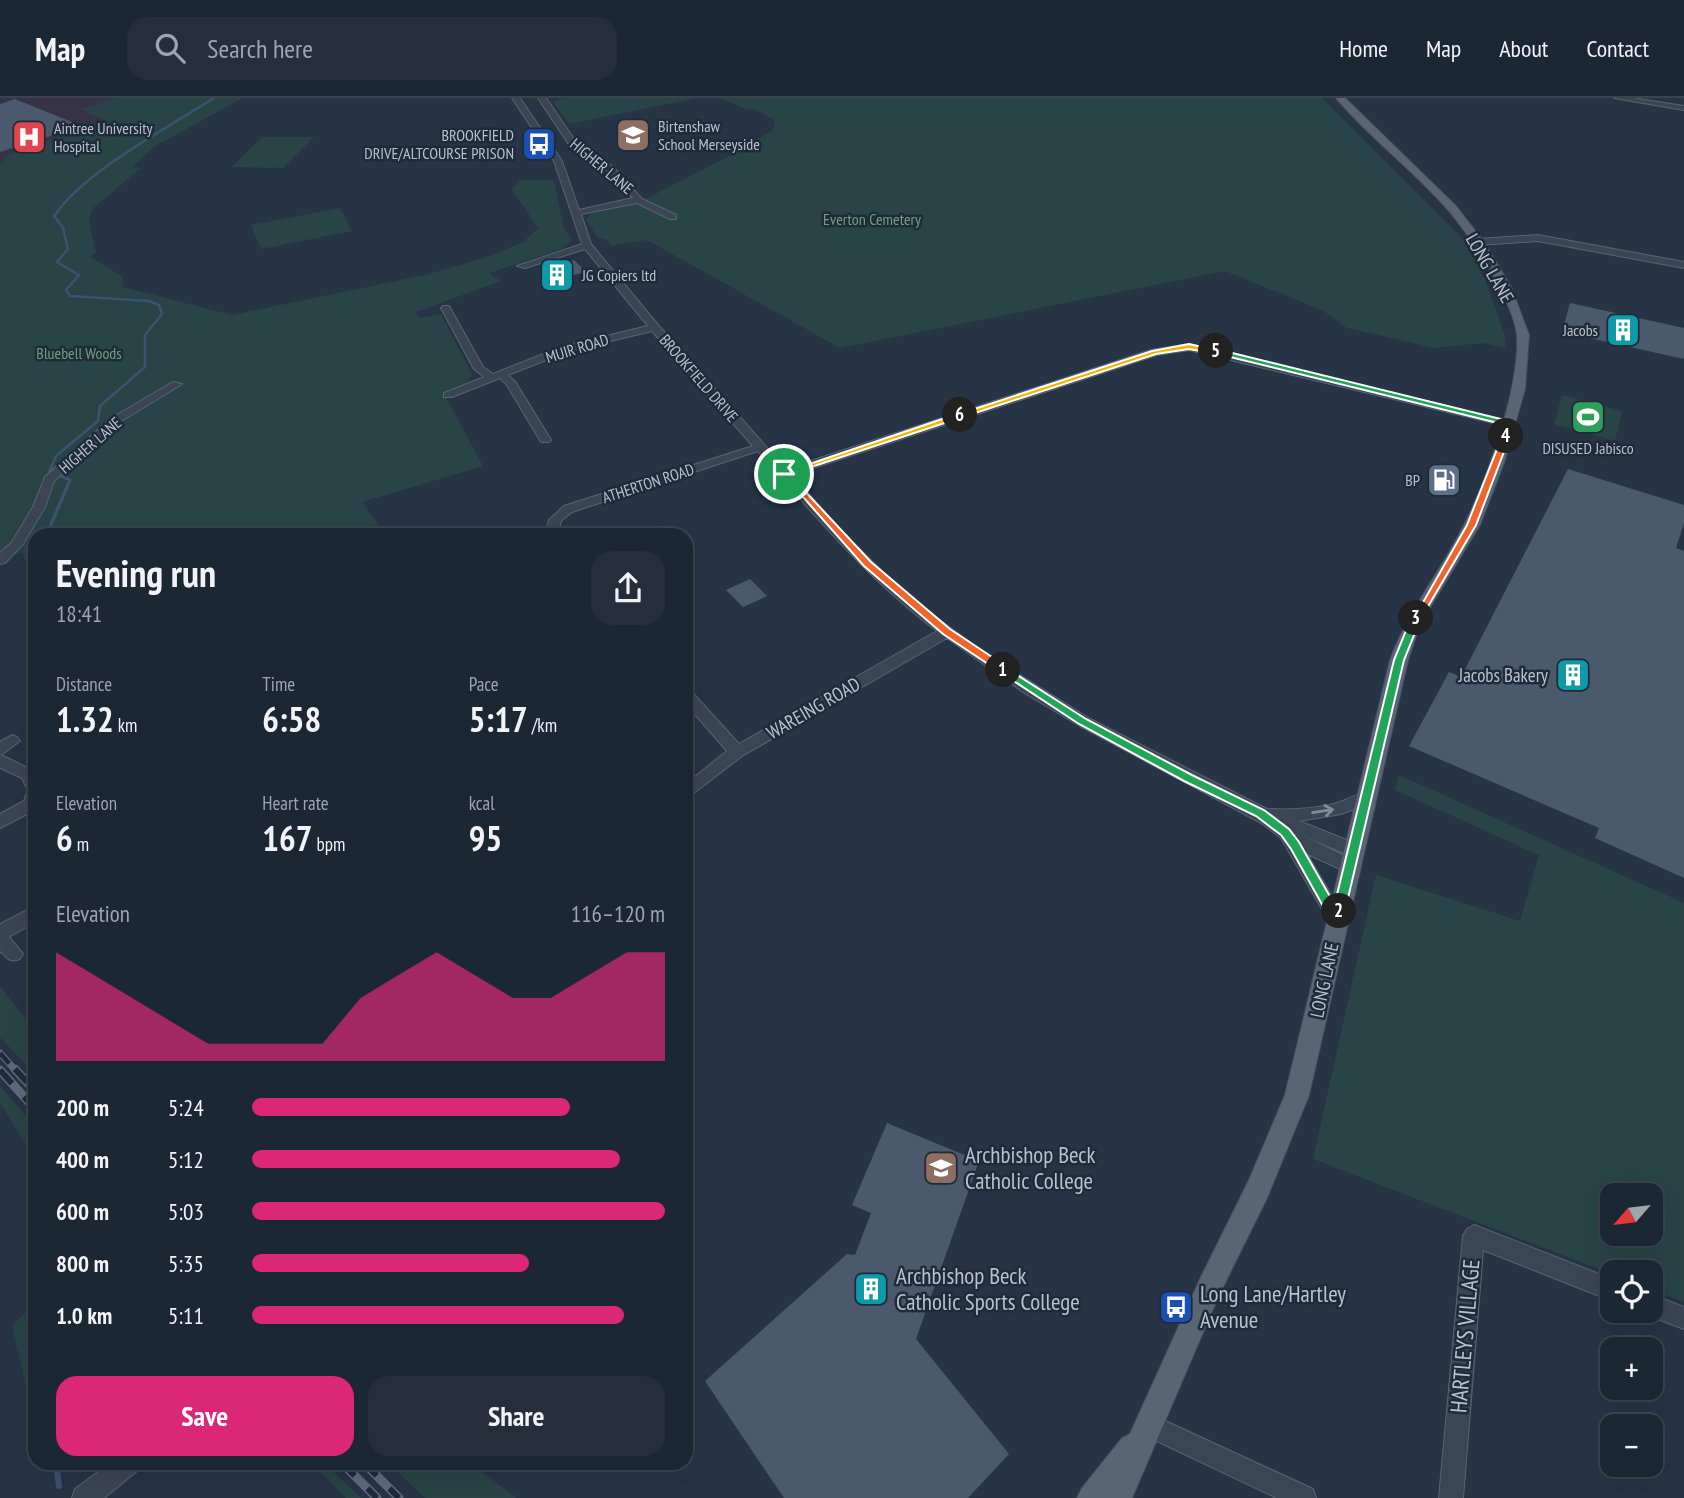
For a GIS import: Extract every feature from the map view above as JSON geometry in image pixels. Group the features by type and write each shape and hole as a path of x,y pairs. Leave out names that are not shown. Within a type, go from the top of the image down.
{"main road":[{"name":"LONG LANE","path":"1116,1498 1210,1286 1264,1177 1297,1095 1364,799 1399,660 1412,624 1472,525 1510,424 1518,389 1523,335 1506,287 1478,242 1452,208 1339,98"},
{"name":"LONG LANE","path":"1092,1498 1150,1426"}],"street":[{"name":"BROOKFIELD DRIVE","path":"516,98 558,161 587,244 654,327 848,546 947,632 1083,722 1188,778 1351,858"},
{"name":"HIGHER LANE","path":"542,98 573,144 609,168 638,200 673,217"},
{"path":"1618,98 1684,108"},
{"name":"HIGHER LANE","path":"575,213 638,200"},
{"path":"1478,242 1538,238 1684,265"},
{"path":"522,266 587,244"},
{"path":"446,307 480,369 511,383 545,440"},
{"name":"MUIR ROAD","path":"448,395 565,349 654,327"},
{"path":"784,474 1154,352 1189,347 1510,424"},
{"name":"HIGHER LANE","path":"0,559 17,544 39,507 49,480 114,421 177,384"},
{"name":"ATHERTON ROAD","path":"553,528 555,520 568,509 760,447"},
{"name":"WAREING ROAD","path":"693,787 737,752 947,632"},
{"path":"693,703 737,752"},
{"path":"0,761 28,776"},
{"path":"1337,920 1283,825 1364,799"},
{"path":"0,822 28,807"},
{"path":"0,933 28,917"},
{"path":"0,939 13,954"},
{"name":"HARTLEYS VILLAGE","path":"1451,1498 1474,1237 1600,1285"},
{"path":"1663,1310 1684,1318"},
{"path":"1150,1426 1304,1498"},
{"path":"84,1498 119,1470"}],"shaded area":[{"name":"Aintree University Hospital","path":"0,98 144,98 121,116 0,165"}],"green space":[{"name":"Bluebell Woods","path":"115,98 243,98 155,146 132,167 141,168 92,209 89,222 96,253 90,257 122,276 123,287 232,315 425,275 491,256 523,242 538,228 512,189 521,180 554,180 564,228 572,240 562,249 489,273 501,281 416,312 419,318 441,314 472,374 468,381 443,392 483,466 362,502 381,528 28,528 28,570 22,552 0,562 0,165 9,154 106,121 81,109"},
{"path":"563,98 697,98 569,124 553,102"},
{"name":"Everton Cemetery","path":"719,98 1322,98 1462,238 1485,279 1505,336 1505,348 1483,343 1435,348 1347,328 1322,310 1225,271 840,348 647,240 611,246 606,240 598,238 586,220 592,212 638,203 735,153 773,130 775,121 755,109 748,110"},
{"path":"262,137 314,137 283,168 232,167"},
{"path":"340,208 352,231 261,249 251,225"},
{"name":"DISUSED Jabisco","path":"1562,395 1622,411 1615,441 1554,424"},
{"path":"1399,775 1684,903 1684,1302 1663,1294 1663,1260 1600,1260 1600,1269 1313,1159 1376,875 1520,921 1539,855 1395,790"},
{"path":"0,986 28,1022 28,1067 0,1037"},
{"path":"0,1086 28,1118 28,1148 0,1103"},
{"path":"28,1310 28,1396 12,1325"},
{"path":"319,1470 331,1470 361,1498 346,1498"},
{"path":"395,1470 479,1470 517,1498 425,1498"}],"building":[{"path":"15,99 82,126 0,152 0,104"},
{"path":"574,260 586,272 570,276 558,264"},
{"name":"Jacobs","path":"1570,303 1684,328 1684,359 1562,332"},
{"name":"Jacobs Bakery","path":"1568,469 1684,505 1684,523 1676,548 1684,551 1684,878 1595,838 1599,828 1409,746 1449,672 1461,677"},
{"path":"750,579 767,596 743,607 726,590"},
{"name":"Archbishop Beck Catholic Sports College","path":"887,1123 979,1161 916,1339 1009,1454 968,1498 784,1498 705,1381 847,1254 855,1255 871,1213 852,1205"}],"waterway":[{"path":"50,470 56,456 98,421 100,406 145,367 145,335 162,314 159,305 149,301 70,296 66,290 79,275 57,262 68,249 63,228 54,216 68,199 106,167 214,98"},
{"path":"49,528 70,480 50,471 51,468"},
{"path":"57,1470 59,1486"}],"railway":[{"path":"0,1053 16,1071"},
{"path":"15,1069 28,1083"},
{"path":"0,1070 28,1101"},
{"path":"349,1470 377,1498"},
{"path":"371,1470 399,1498"}],"place":[{"name":"Birtenshaw School Merseyside","path":"633,135"},
{"name":"Aintree University Hospital","path":"29,137"},
{"name":"BROOKFIELD DRIVE/ALTCOURSE PRISON","path":"539,144"},
{"name":"JG Copiers ltd","path":"557,275"},
{"name":"Jacobs","path":"1623,330"},
{"name":"DISUSED Jabisco","path":"1588,417"},
{"name":"BP","path":"1444,480"},
{"name":"Jacobs Bakery","path":"1573,675"},
{"name":"Archbishop Beck Catholic College","path":"941,1168"},
{"name":"Archbishop Beck Catholic Sports College","path":"871,1289"},
{"name":"Long Lane/Hartley Avenue","path":"1176,1307"}],"route":[{"path":"1171,348 1205,349 1510,424 1472,525 1412,624 1399,660 1374,754 1337,920 1285,832 1248,806 1231,800 1083,722 947,632 848,546 784,474 1171,348"}]}
